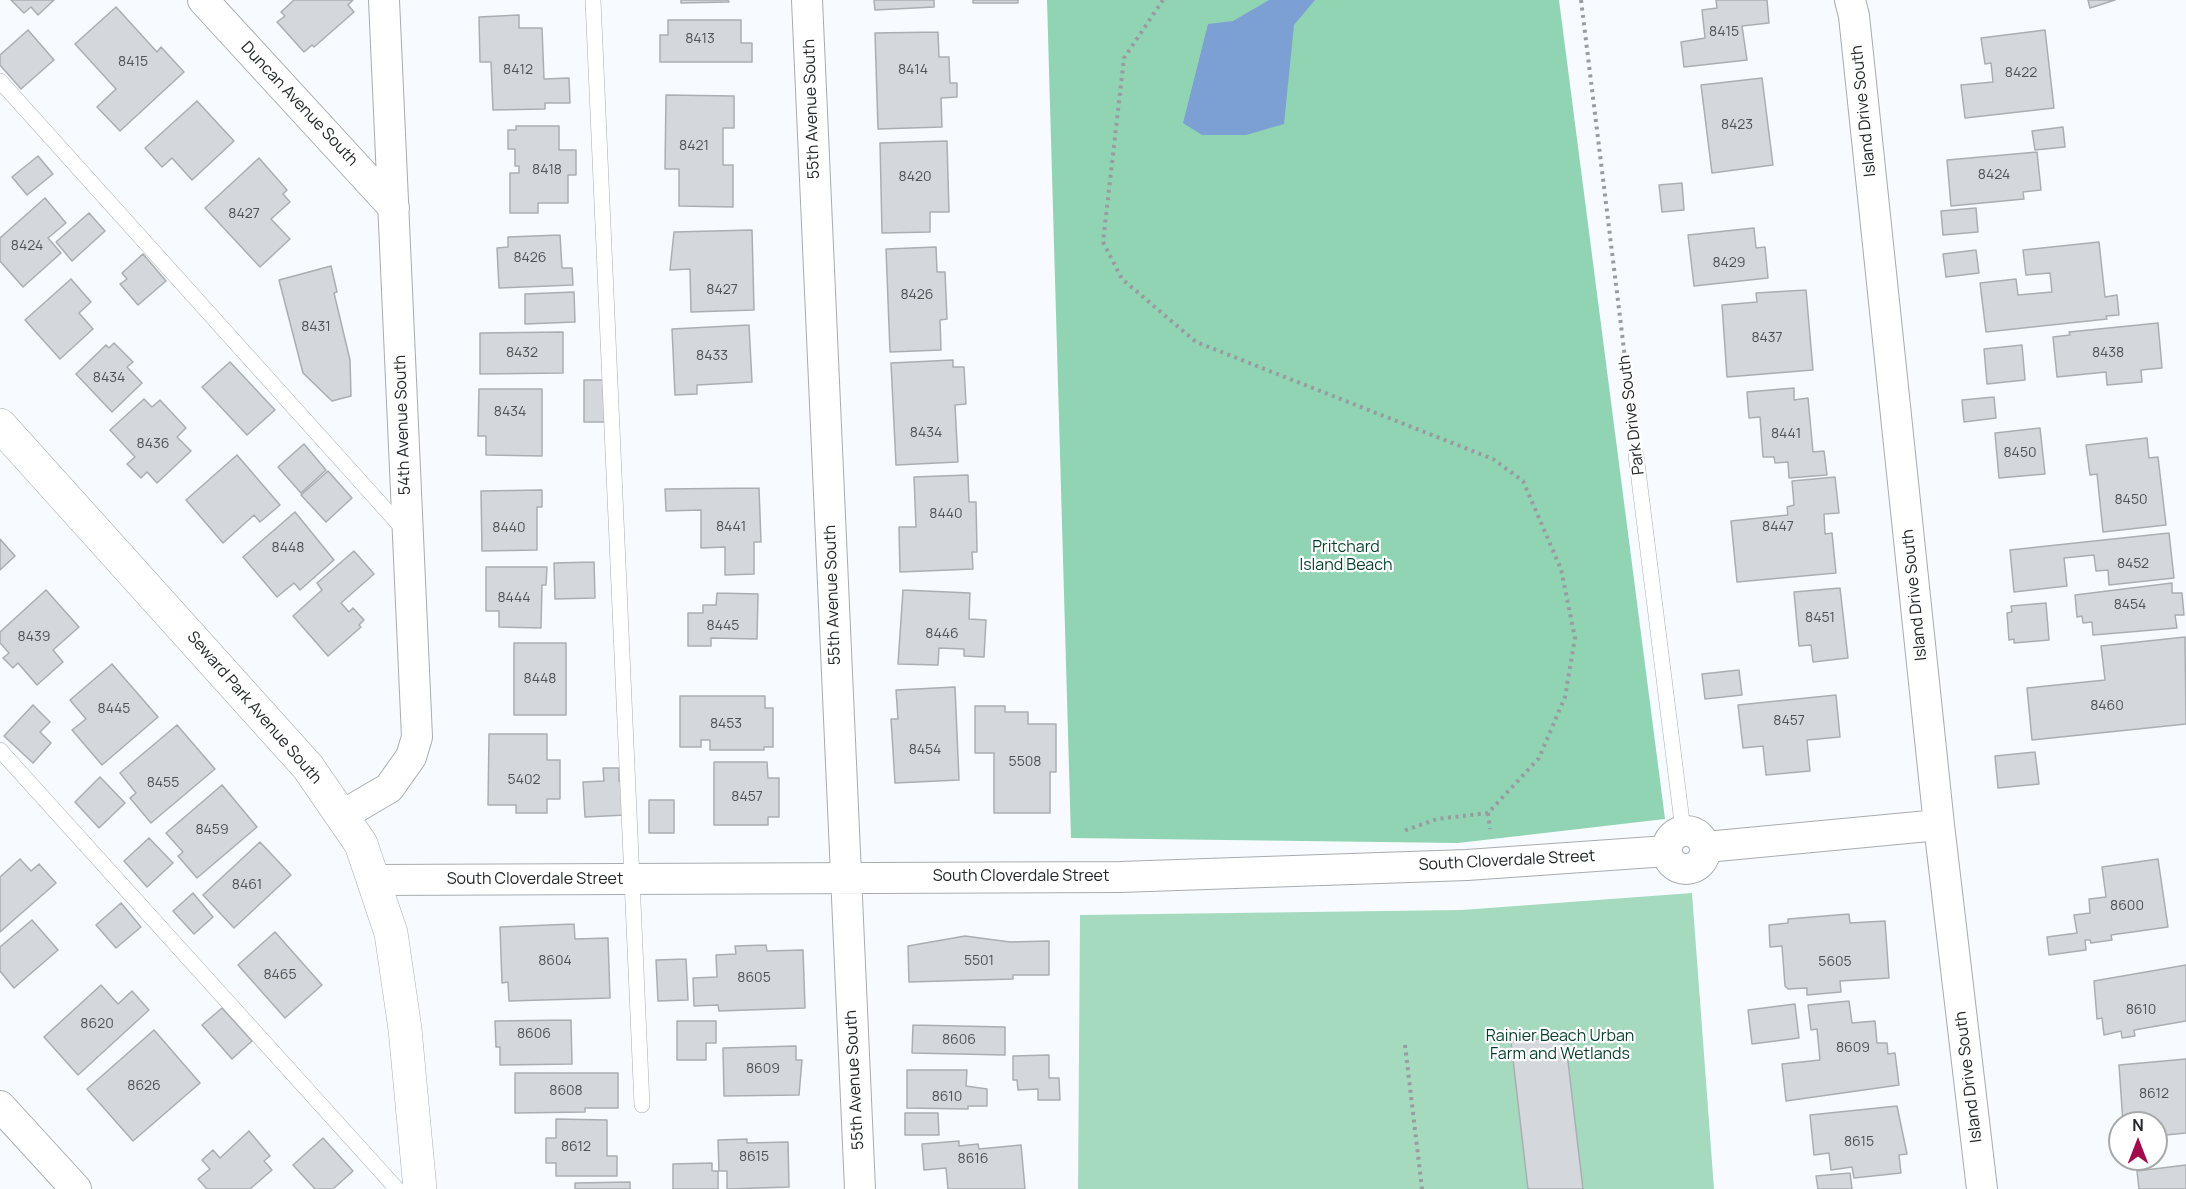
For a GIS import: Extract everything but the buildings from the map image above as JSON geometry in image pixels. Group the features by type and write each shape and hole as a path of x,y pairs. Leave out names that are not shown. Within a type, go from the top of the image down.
{"street":[{"name":"Duncan Avenue South","path":"203,0 394,208"},
{"name":"54th Avenue South","path":"343,815 389,788 411,757 417,737 384,0"},
{"name":"55th Avenue South","path":"807,0 860,1189"},
{"name":"Island Drive South","path":"1850,0 1855,24 1939,825 1982,1189"},
{"name":"Seward Park Avenue South","path":"0,425 308,766 361,844 391,933 405,1029 420,1189"},
{"name":"South Cloverdale Street","path":"375,880 1120,876 1467,865 1685,843 1939,825"},
{"path":"0,1106 76,1189"}],"lane":[{"path":"593,0 642,1105"},
{"path":"0,81 407,533"},
{"name":"Park Drive South","path":"1636,455 1685,843"},
{"path":"0,750 397,1189"}],"path":[{"path":"1163,0 1124,58 1103,242 1122,279 1196,342 1493,459 1523,481 1561,569 1575,638 1564,696 1539,758 1488,813 1437,819 1388,837 1383,867"},
{"name":"Park Drive South","path":"1581,0 1636,455"},
{"path":"1404,1045 1422,1189"}],"green space":[{"name":"Pritchard Island Beach","path":"1047,0 1559,0 1665,819 1458,843 1071,838"},
{"name":"Rainier Beach Urban Farm and Wetlands","path":"1692,893 1714,1189 1078,1189 1080,915 1462,910"}],"water":[{"path":"1269,0 1315,0 1294,25 1284,124 1246,135 1202,135 1183,123 1208,24 1233,21"}]}
